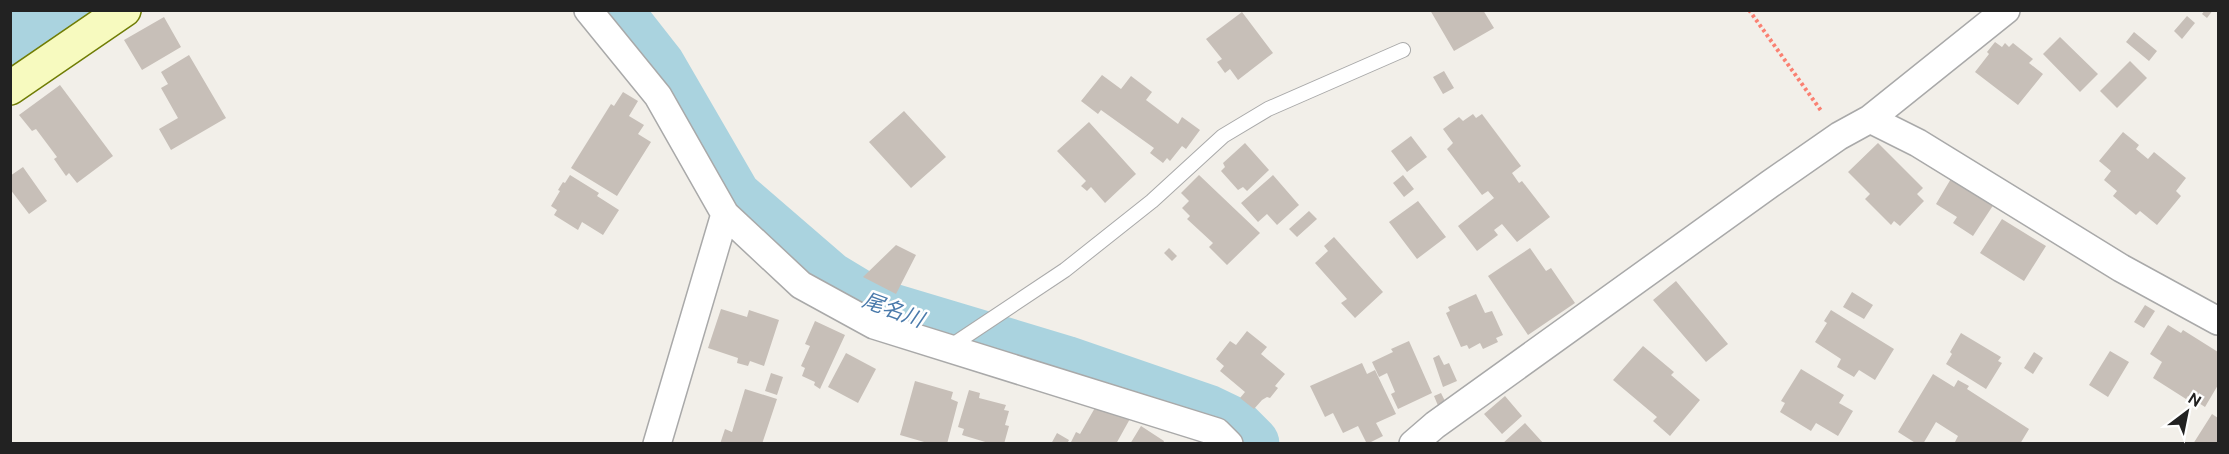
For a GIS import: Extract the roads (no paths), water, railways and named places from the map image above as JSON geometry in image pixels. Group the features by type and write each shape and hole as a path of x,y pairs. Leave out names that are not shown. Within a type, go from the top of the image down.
{"street":[{"path":"10,88 124,10"},
{"path":"588,10 658,96 725,214 801,285 874,325 1217,432 1229,444"},
{"path":"1413,444 1435,425 1607,300 1839,136 1870,119 2006,10"},
{"path":"1870,119 1918,143 2121,268 2218,321"},
{"path":"657,444 719,242 725,214"}],"lane":[{"path":"948,348 1065,270 1152,201 1223,136 1268,109 1403,50"}],"waterway":[{"name":"尾名川","path":"10,40 42,29 69,10"},
{"name":"尾名川","path":"613,10 657,66 733,197 829,280 872,306 1065,364 1207,413 1232,425 1251,444"}]}
